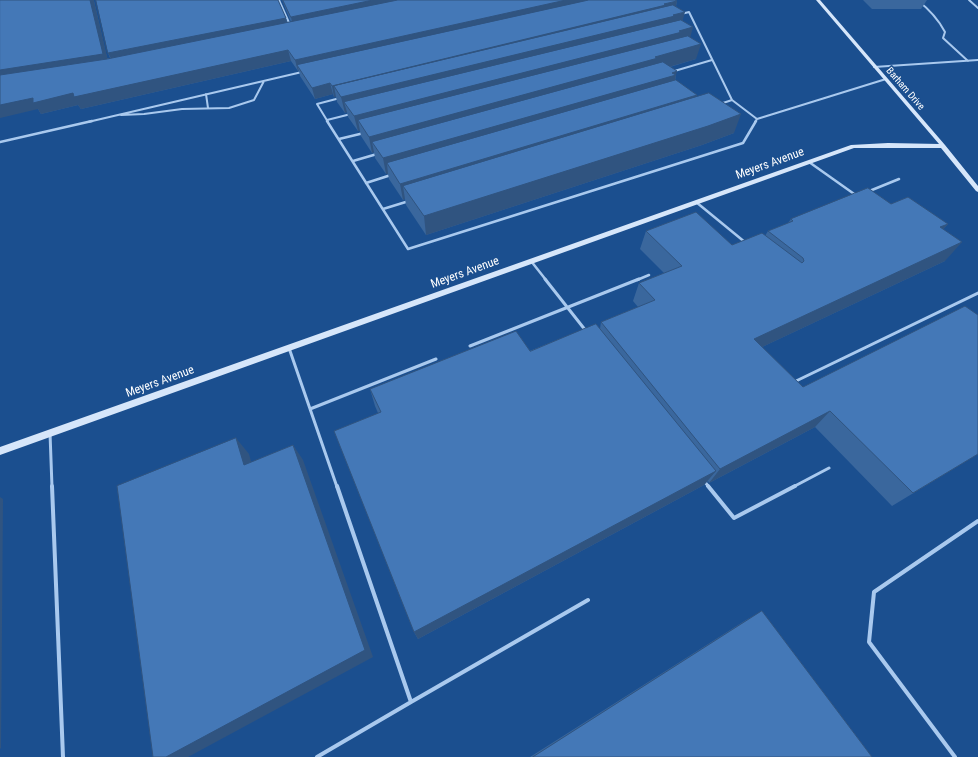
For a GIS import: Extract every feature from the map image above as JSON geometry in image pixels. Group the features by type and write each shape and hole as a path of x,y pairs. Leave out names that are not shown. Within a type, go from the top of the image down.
{"street":[{"name":"Barham Drive","path":"818,0 943,146 978,190"},
{"name":"Meyers Avenue","path":"0,451 853,146 943,146"}],"lane":[{"path":"279,0 292,30"},
{"path":"917,0 930,10 942,24 945,32 943,38 946,42 968,61"},
{"path":"969,0 978,8"},
{"path":"681,14 689,12 732,100 757,119"},
{"path":"666,73 712,60"},
{"path":"874,67 909,66 938,62 978,60"},
{"path":"0,142 303,72"},
{"path":"348,97 317,104 408,249 743,142 757,119 886,79"},
{"path":"113,115 208,108 229,108 254,100 264,81"},
{"path":"206,94 208,108"},
{"path":"718,105 732,100"},
{"path":"327,120 358,113"},
{"path":"339,139 369,131"},
{"path":"353,161 383,153"},
{"path":"809,162 857,196"},
{"path":"366,183 396,174"},
{"path":"850,199 899,179"},
{"path":"383,209 413,200"},
{"path":"696,202 749,245"},
{"path":"531,261 588,333"},
{"path":"470,346 649,275"},
{"path":"793,382 978,293"},
{"path":"289,348 411,702"},
{"path":"310,409 436,360"},
{"path":"50,433 63,757"},
{"path":"700,475 734,518 829,468"},
{"path":"955,757 869,642 874,592 904,570 978,521"},
{"path":"317,757 588,600"}],"building":[{"path":"0,0 90,0 103,54 0,70"},
{"path":"96,0 278,0 286,18 108,53"},
{"path":"283,0 373,0 291,17"},
{"path":"398,0 566,0 295,60 288,50 74,97 73,93 33,103 33,98 0,105 0,75 107,59"},
{"path":"589,0 677,1 664,4 666,5 332,86 330,83 312,88 297,65"},
{"path":"673,5 685,12 673,15 675,16 341,97 334,86"},
{"path":"681,20 693,27 679,31 682,32 354,116 344,102"},
{"path":"688,36 701,44 655,57 658,58 369,137 358,120"},
{"path":"663,62 677,71 672,73 676,75 383,158 372,142"},
{"path":"676,80 697,95 400,184 387,163"},
{"path":"709,93 741,114 708,126 424,216 403,186"},
{"path":"868,188 891,204 908,197 948,224 940,227 962,242 754,339 803,387 965,306 978,315 978,454 913,493 830,411 720,469 601,322 655,300 639,283 682,266 646,231 696,212 732,245 762,233 802,263 804,261 803,258 768,231 793,221 791,219"},
{"path":"596,324 716,471 414,632 334,431 381,412 370,389 516,331 530,351"},
{"path":"236,438 244,465 293,445 365,650 166,757 153,757 117,486"},
{"path":"762,611 872,757 533,757"}]}
